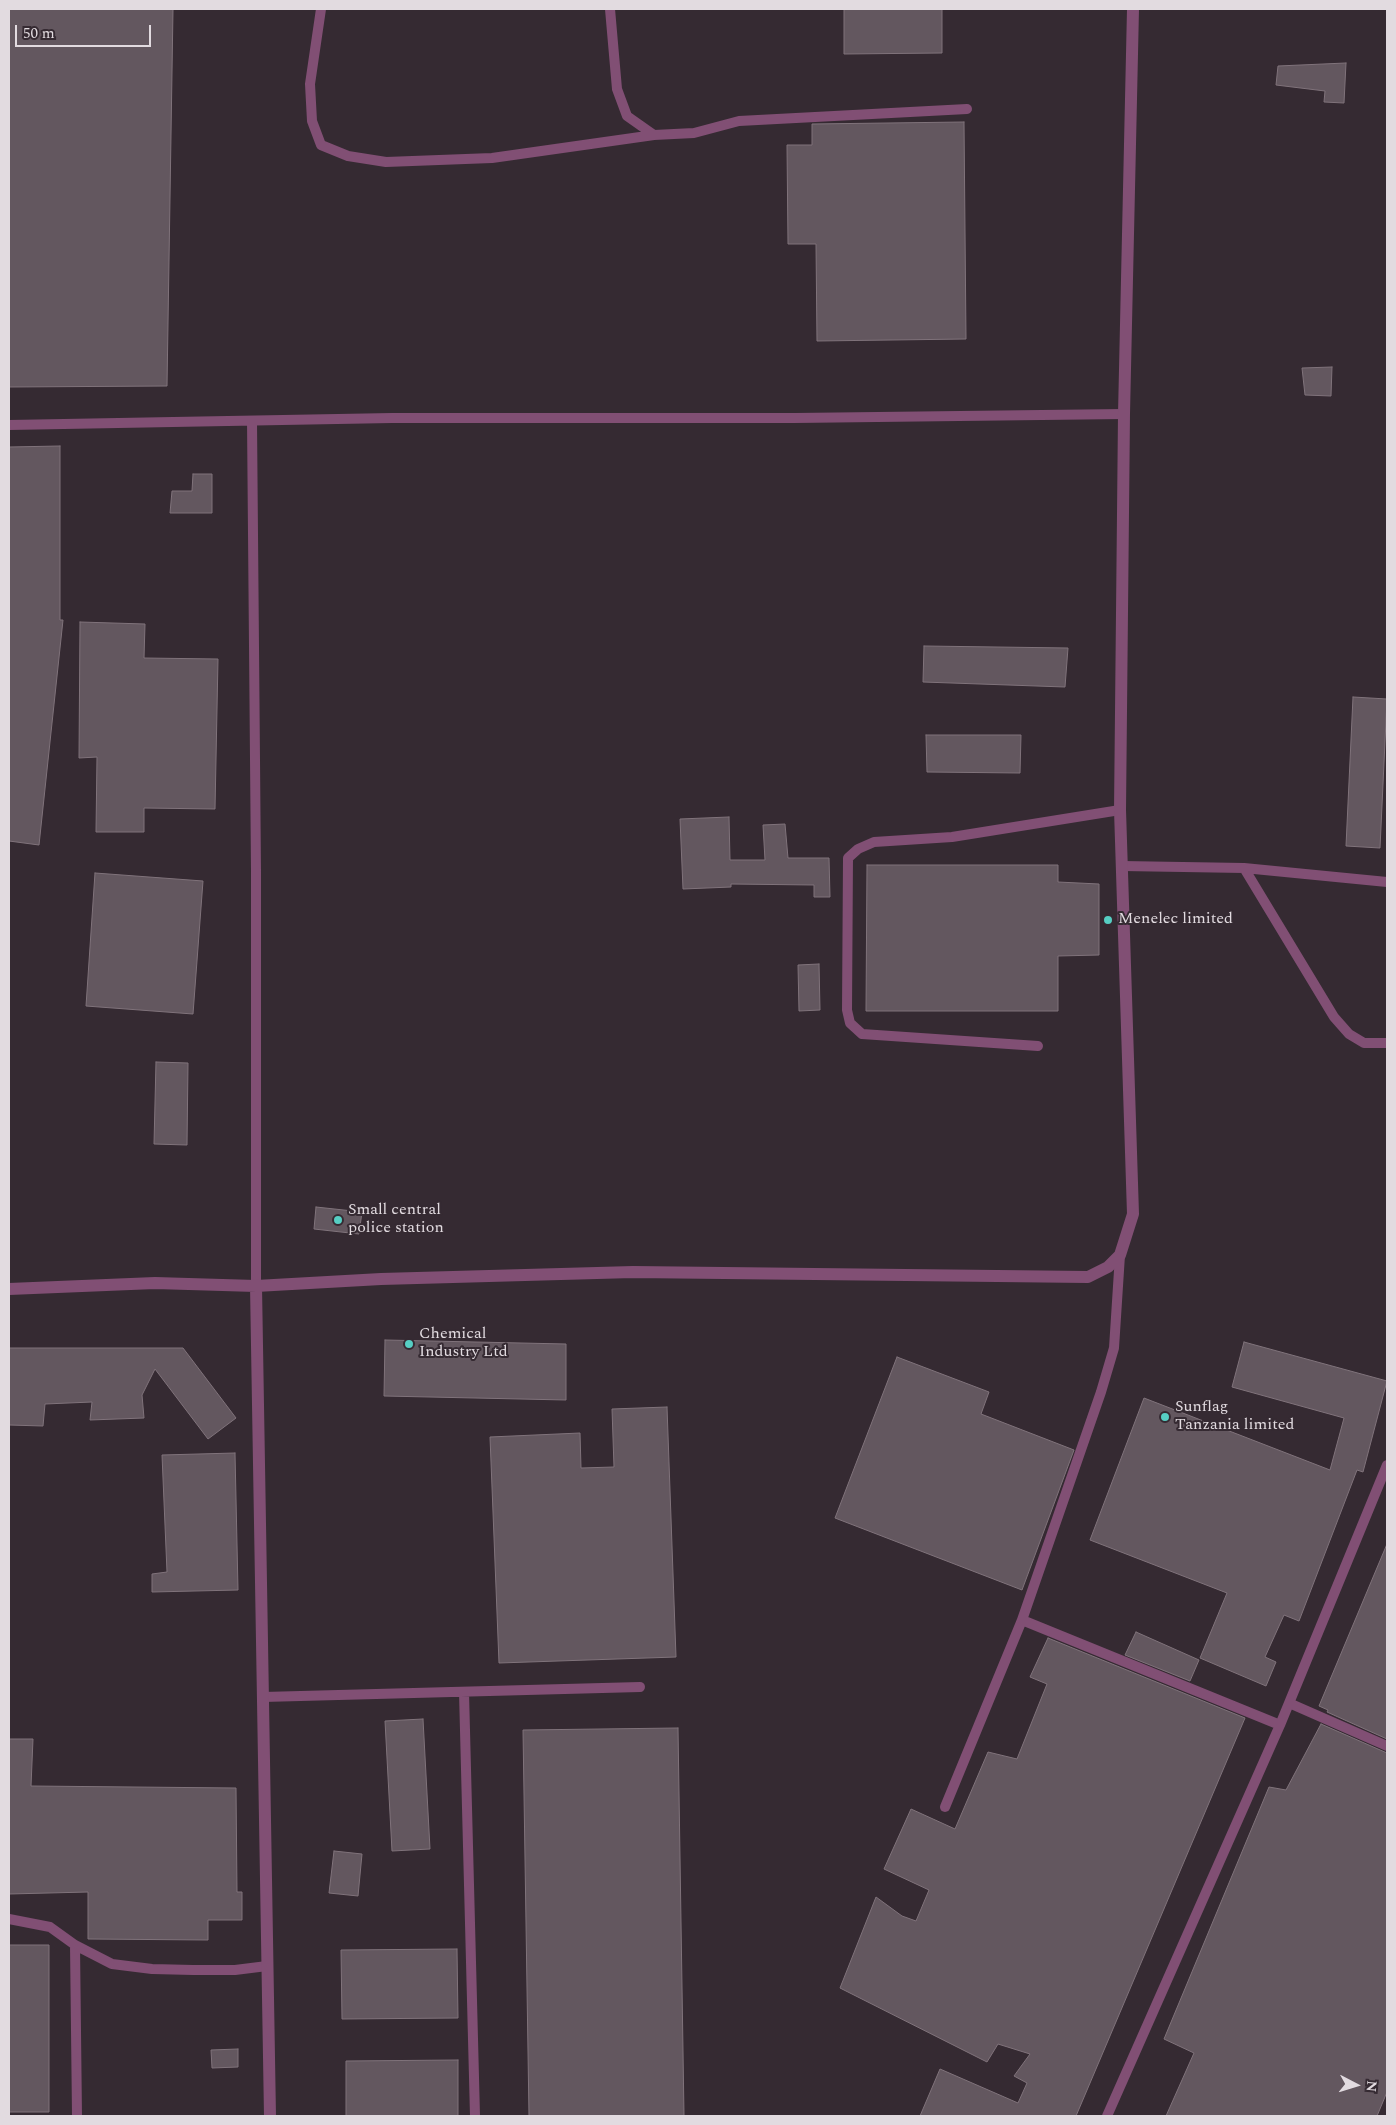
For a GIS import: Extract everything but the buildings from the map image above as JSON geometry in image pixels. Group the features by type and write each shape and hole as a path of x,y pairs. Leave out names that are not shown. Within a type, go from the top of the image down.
{"street":[{"path":"9,1289 155,1282 256,1286 390,1279 633,1272 1088,1277 1108,1267 1120,1255 1133,1214 1120,810 1124,414 1133,9"},
{"path":"256,1286 270,2116"}],"lane":[{"path":"321,9 310,84 312,121 321,144 348,156 386,162 492,158 654,135 694,133 739,121 967,109"},
{"path":"610,9 617,89 627,116 654,135"},
{"path":"9,425 392,418 795,418 1124,414"},
{"path":"252,421 256,872 256,1286"},
{"path":"1038,1046 862,1034 850,1023 847,1010 848,858 858,849 874,842 972,835 1120,810"},
{"path":"1122,866 1244,868 1387,882"},
{"path":"1244,868 1334,1016 1349,1034 1364,1043 1387,1044"},
{"path":"945,1807 1022,1620 1114,1348 1120,1255"},
{"path":"1107,2116 1280,1724 1387,1466"},
{"path":"1022,1620 1280,1724"},
{"path":"263,1697 640,1687"},
{"path":"464,1692 475,2116"},
{"path":"1289,1702 1387,1746"},
{"path":"9,1919 50,1927 75,1945 112,1964 152,1970 235,1970 267,1966"},
{"path":"75,1945 77,2116"}],"place":[{"name":"Menelec limited","path":"1108,920"},
{"name":"Small central police station","path":"338,1220"},
{"name":"Chemical Industry Ltd","path":"409,1344"},
{"name":"Sunflag Tanzania limited","path":"1165,1417"}]}
